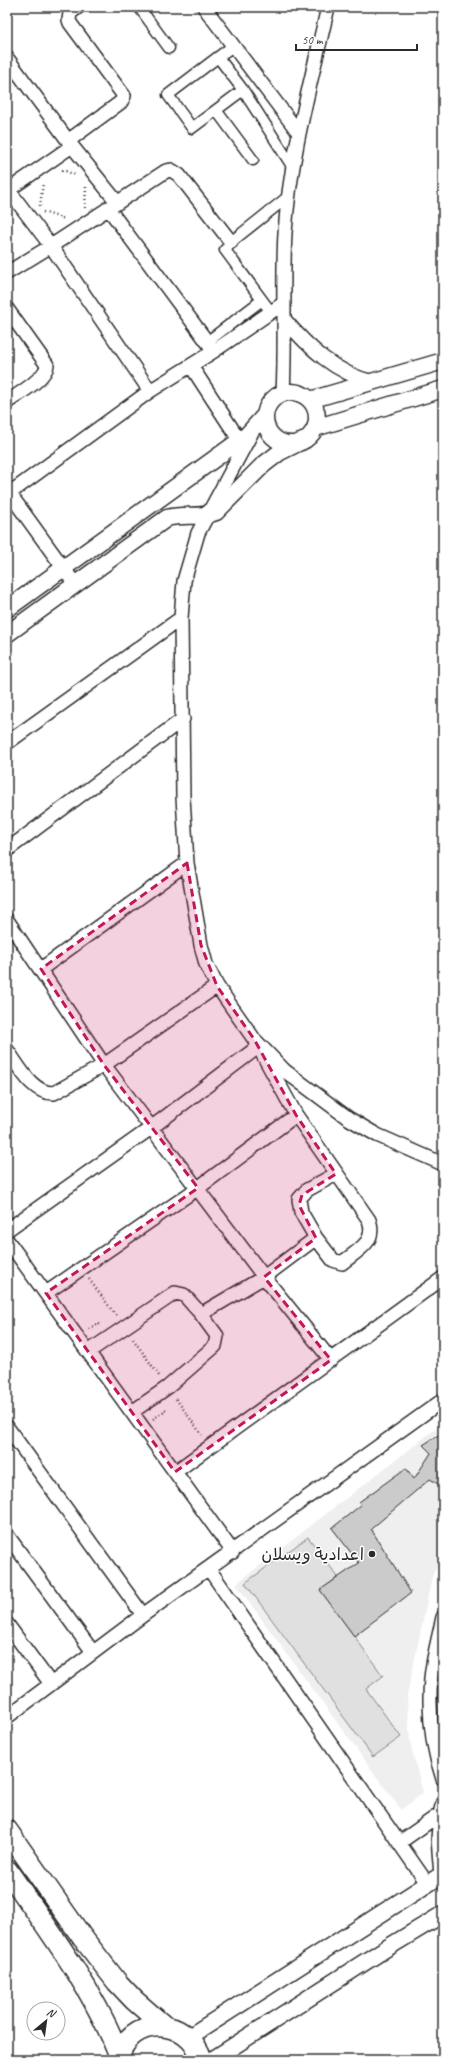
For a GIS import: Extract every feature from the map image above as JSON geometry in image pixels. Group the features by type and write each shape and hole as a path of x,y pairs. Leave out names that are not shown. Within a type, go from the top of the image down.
{"main road":[{"path":"7,1830 82,1937 117,1982 134,2000 164,2026"},
{"path":"7,1870 83,1983 109,2029 118,2057"},
{"path":"118,2057 126,2042 137,2032 150,2027 164,2026 177,2030 189,2037 199,2050 202,2060"}],"street":[{"path":"78,7 70,13 70,23 124,96 121,102 46,166 7,189 52,246 150,391"},
{"path":"139,7 169,48"},
{"path":"204,7 299,133"},
{"path":"283,393 285,239 292,166 328,7"},
{"path":"233,46 168,95 192,128 243,90"},
{"path":"7,58 113,205 210,347"},
{"path":"218,58 243,90 292,166"},
{"path":"216,110 253,160"},
{"path":"7,274 84,225 161,172 171,170 179,175 231,242"},
{"path":"271,312 225,250 231,242 289,196"},
{"path":"76,584 8,493 150,391 191,366 262,300"},
{"path":"210,347 284,303"},
{"path":"7,309 47,365 47,369 40,378 7,402"},
{"path":"284,320 305,343 343,372 356,378 374,382"},
{"path":"310,400 443,362"},
{"path":"191,366 240,441"},
{"path":"315,428 443,389"},
{"path":"7,634 167,518 176,515 206,516 216,512 263,465 280,452 306,439 315,428 317,413 310,400 298,392 283,393 270,401 206,516 198,533 188,564 184,581 181,618 183,797 187,863 201,945 206,964 217,986 256,1043 296,1115 369,1220 372,1229 370,1238 342,1263 333,1260 316,1238 301,1212 299,1199 307,1190 336,1174"},
{"path":"7,609 240,441 260,421"},
{"path":"260,421 265,424 269,432 276,439 284,443 300,442"},
{"path":"7,743 181,618"},
{"path":"7,850 183,719"},
{"path":"41,969 187,863"},
{"path":"7,920 104,1065 264,1277 331,1360"},
{"path":"7,1050 30,1082 46,1094 60,1091 104,1065 217,986"},
{"path":"7,1230 151,1128 256,1043"},
{"path":"256,1043 285,1071 348,1118 377,1135 443,1164"},
{"path":"46,1293 198,1188 296,1115"},
{"path":"201,1314 264,1277 316,1238"},
{"path":"7,1240 233,1552"},
{"path":"175,1472 443,1278"},
{"path":"88,1352 175,1293 184,1295 201,1314 217,1336 217,1342 209,1353 168,1388 132,1412"},
{"path":"7,1717 143,1615 233,1552 443,1400"},
{"path":"7,1427 143,1615"},
{"path":"7,1536 93,1652"},
{"path":"209,1569 427,1883"},
{"path":"443,1617 431,1677 430,1700 434,1747 443,1779"},
{"path":"7,1624 51,1684"},
{"path":"399,1842 441,1808"},
{"path":"189,2037 442,1874 438,1839 441,1808"},
{"path":"212,2060 382,1951 443,1914"}],"path":[{"path":"46,166 90,175 84,225 39,211 46,166"},
{"path":"82,1269 210,1447"}],"highlighted area":[{"path":"187,863 201,945 217,986 254,1039 296,1115 336,1174 302,1195 299,1205 316,1238 264,1277 331,1360 175,1472 46,1293 198,1188 104,1065 41,969"}],"shaded area":[{"path":"443,1423 443,1551 432,1577 407,1696 410,1742 423,1793 401,1810 236,1584"},
{"path":"308,1537 338,1577 321,1590 383,1676 366,1689 401,1737 373,1757 245,1583"}],"building":[{"name":"اعدادية ويسلان","path":"443,1432 443,1487 430,1479 371,1529 411,1593 354,1636 320,1590 359,1563 332,1528 361,1505 359,1502 406,1468 414,1479 431,1453 423,1445"}],"place":[{"name":"اعدادية ويسلان","path":"372,1554"}]}
